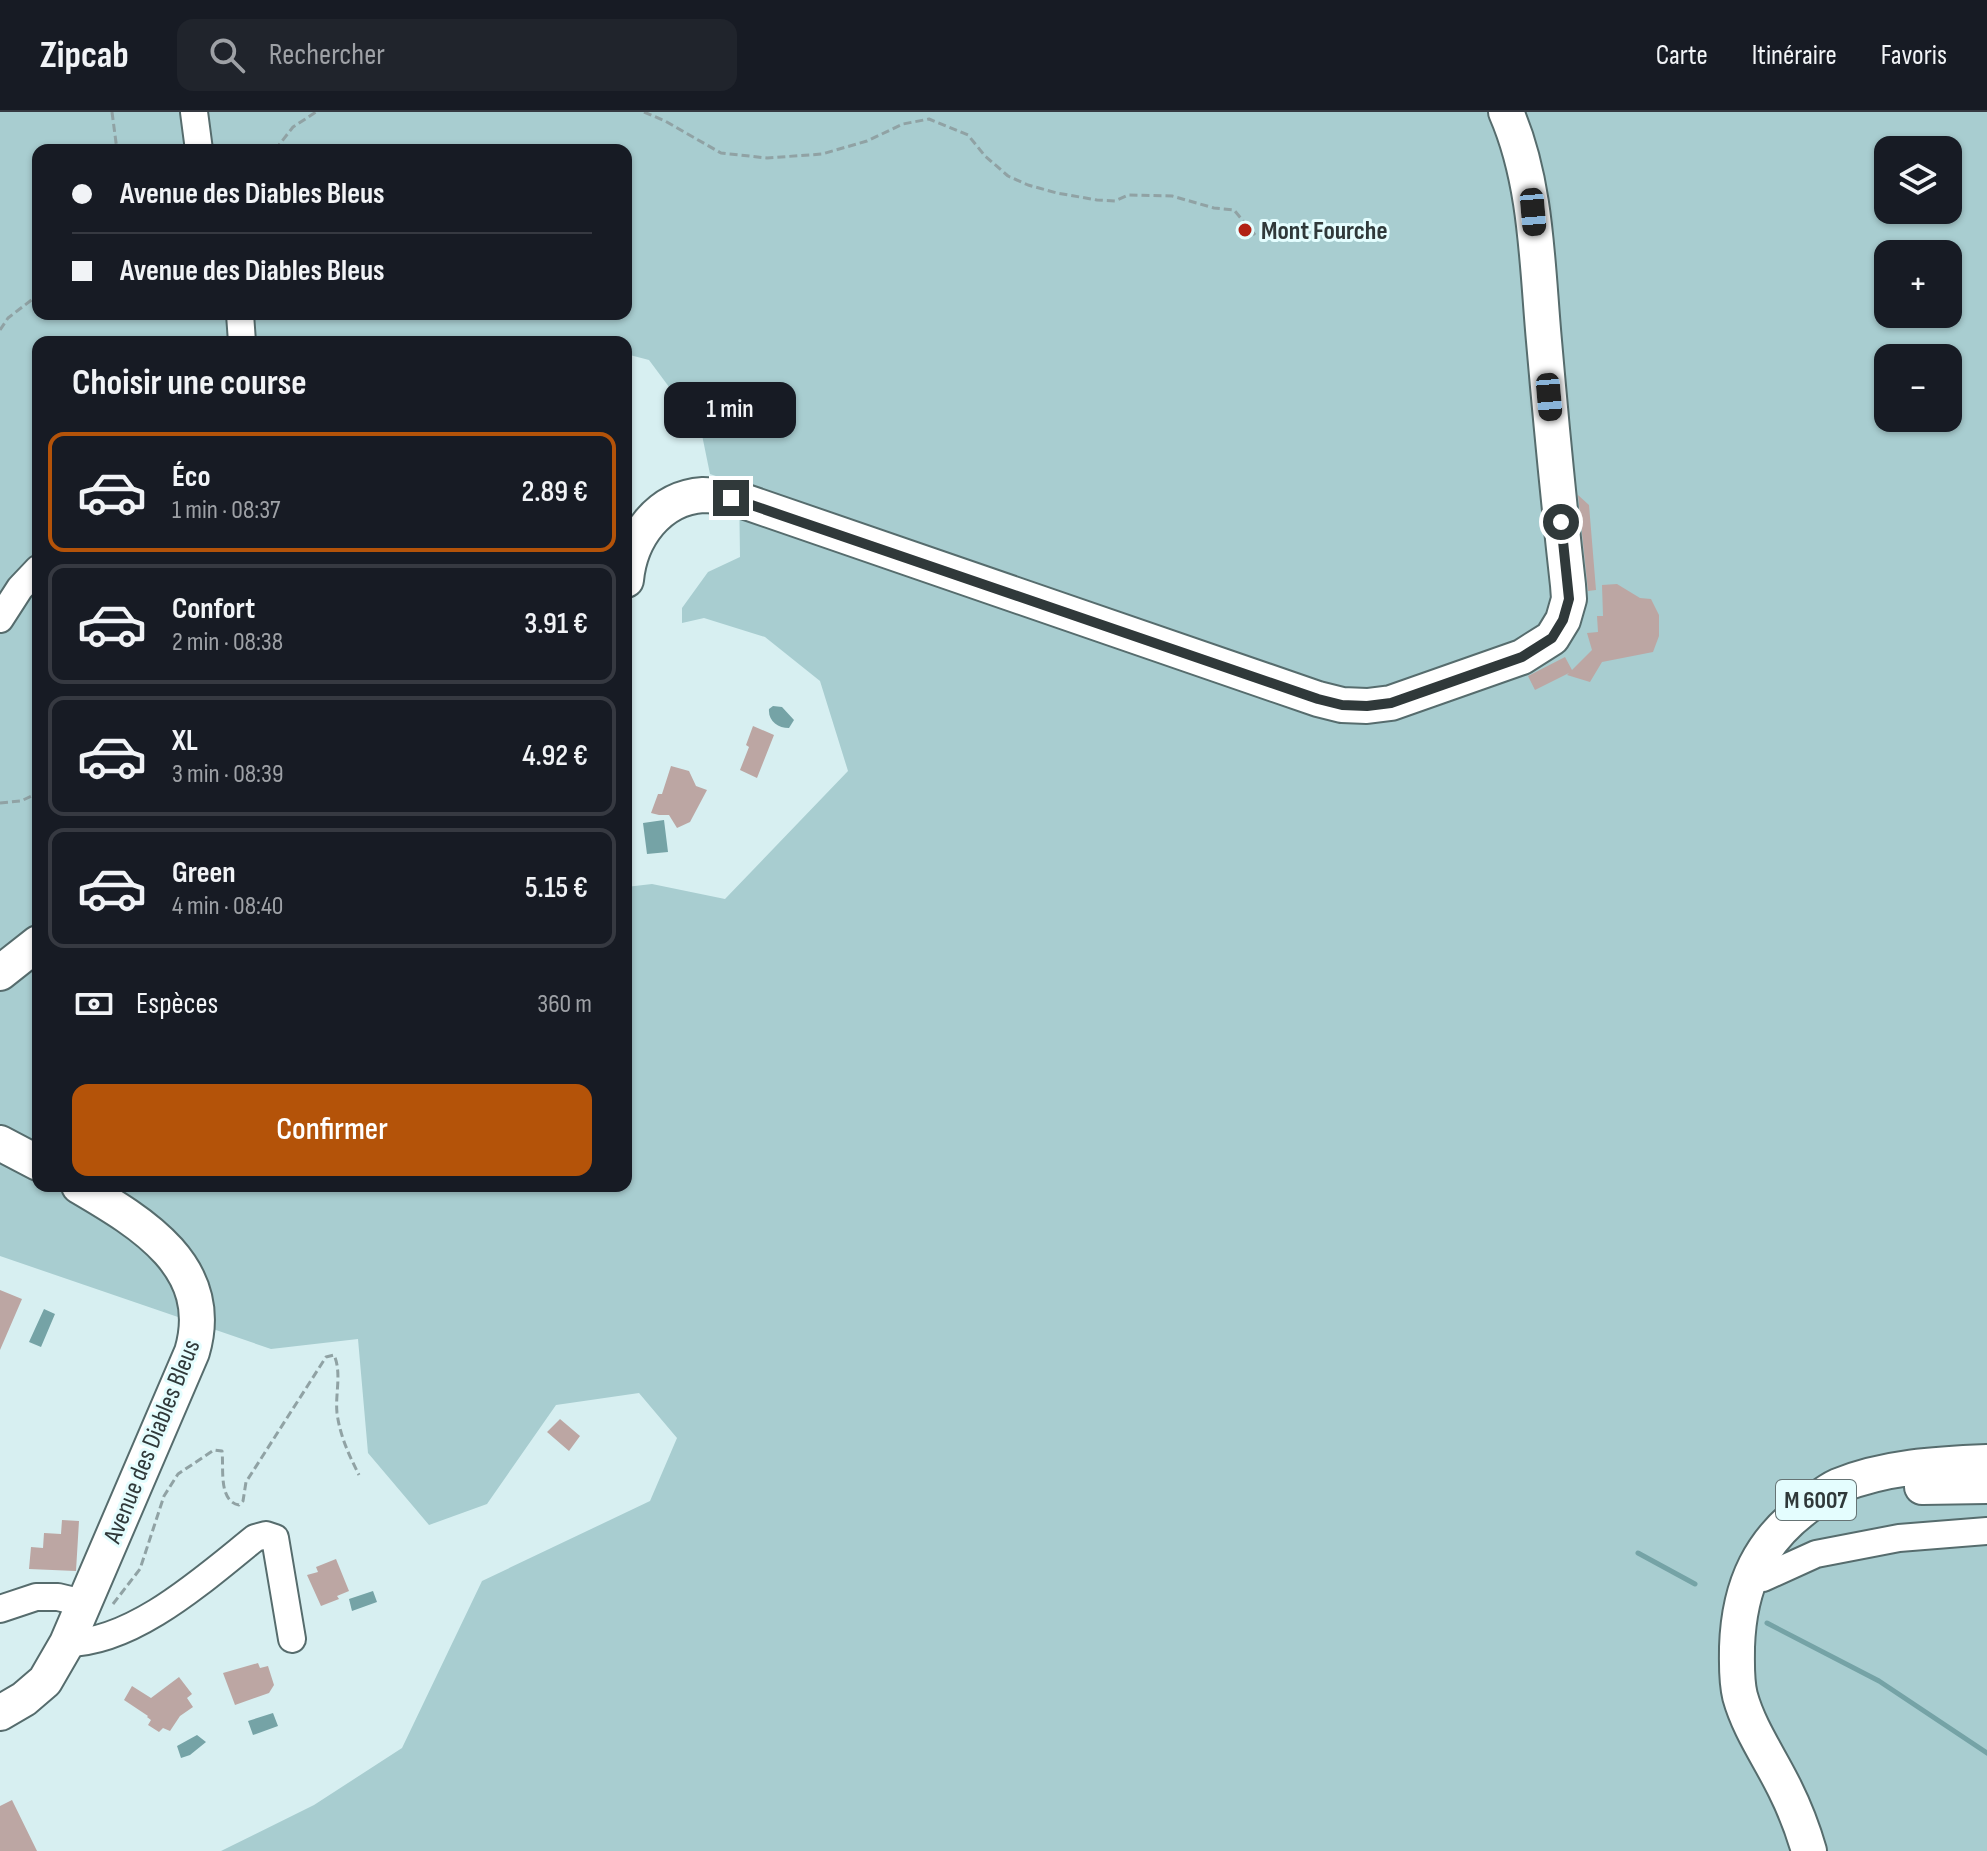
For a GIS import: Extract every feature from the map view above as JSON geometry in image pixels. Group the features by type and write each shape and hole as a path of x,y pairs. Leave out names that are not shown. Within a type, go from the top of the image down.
{"main road":[{"path":"632,552 644,528 660,512 686,498 702,495 746,502 1342,705 1391,703 1522,657 1552,638 1563,620 1569,599 1533,212 1524,164 1506,112"},
{"path":"0,973 32,948"},
{"path":"0,1143 32,1160"},
{"name":"Avenue des Diables Bleus","path":"0,1713 24,1699 45,1681 67,1643 96,1606 192,1352 198,1324 189,1279 162,1243 88,1192"},
{"name":"M 6007","path":"1809,1851 1798,1816 1746,1714 1738,1682 1738,1620 1750,1577 1761,1555 1781,1530 1834,1488 1894,1469 1987,1462"},
{"name":"M 6007","path":"1737,1649 1763,1578 1784,1550 1808,1526 1834,1508 1882,1491 1909,1487 1987,1486"}],"street":[{"path":"194,112 198,144"},
{"path":"0,619 32,575"},
{"path":"1763,1578 1816,1554 1899,1538 1987,1531"},
{"path":"67,1643 84,1643 108,1636 171,1605 255,1538 266,1535 275,1538 292,1639"},
{"path":"0,1609 36,1597 58,1597 96,1606"}],"path":[{"path":"112,112 116,144"},
{"path":"280,144 293,127 316,112"},
{"path":"644,112 721,153 767,158 822,154 867,141 903,124 929,119 968,135 985,156 1008,176 1028,185 1097,200 1115,201 1128,195 1172,196 1214,208 1234,210 1255,235"},
{"path":"0,330 8,318 32,300"},
{"path":"0,803 21,801 32,796"},
{"path":"96,1606 140,1569 164,1496 178,1474 214,1450 222,1451 224,1490 234,1504 239,1505 243,1501 246,1482 326,1357 334,1355 338,1363 337,1412 345,1448 359,1475"}],"shaded area":[{"path":"0,112 1987,112 1987,1851 221,1851 314,1805 402,1748 482,1581 650,1501 677,1438 639,1393 556,1405 487,1504 429,1525 368,1453 358,1339 271,1349 0,1256"},
{"path":"782,707 794,720 789,728 781,727 772,720 769,709"},
{"path":"664,820 668,852 647,854 643,823"},
{"path":"44,1309 55,1314 41,1347 29,1342"},
{"path":"373,1591 377,1602 352,1611 349,1599"},
{"path":"273,1713 278,1726 253,1735 248,1721"},
{"path":"197,1735 206,1742 181,1758 177,1746"}],"building":[{"path":"1578,495 1589,505 1596,590 1588,591"},
{"path":"1617,584 1640,598 1651,599 1659,615 1659,636 1653,652 1602,662 1590,682 1567,675 1569,673 1535,690 1528,676 1565,657 1572,670 1592,650 1587,633 1598,632 1597,616 1603,616 1602,585"},
{"path":"753,726 774,735 757,778 740,770"},
{"path":"671,766 689,771 696,786 707,790 690,822 677,828 669,815 651,813 658,794 662,794"},
{"path":"0,1290 22,1299 0,1350"},
{"path":"560,1419 580,1436 569,1451 547,1432"},
{"path":"62,1520 79,1521 76,1571 29,1569 31,1547 43,1548 44,1533 61,1534"},
{"path":"336,1559 349,1591 321,1606 307,1575 318,1572 316,1567"},
{"path":"258,1663 260,1668 268,1666 274,1685 269,1693 235,1705 223,1673"},
{"path":"179,1677 192,1694 187,1698 193,1707 180,1716 170,1731 163,1728 159,1732 148,1725 151,1720 148,1716 124,1700 132,1686 151,1698"},
{"path":"12,1800 37,1851 0,1851 0,1806"}],"waterway":[{"path":"1638,1553 1695,1584"},
{"path":"1767,1623 1879,1681 1987,1753"}],"place":[{"name":"Mont Fourche","path":"1245,230"}],"route":[{"path":"731,498 1318,699 1342,705 1367,706 1391,703 1522,657 1552,638 1563,620 1569,599 1561,522"}]}
